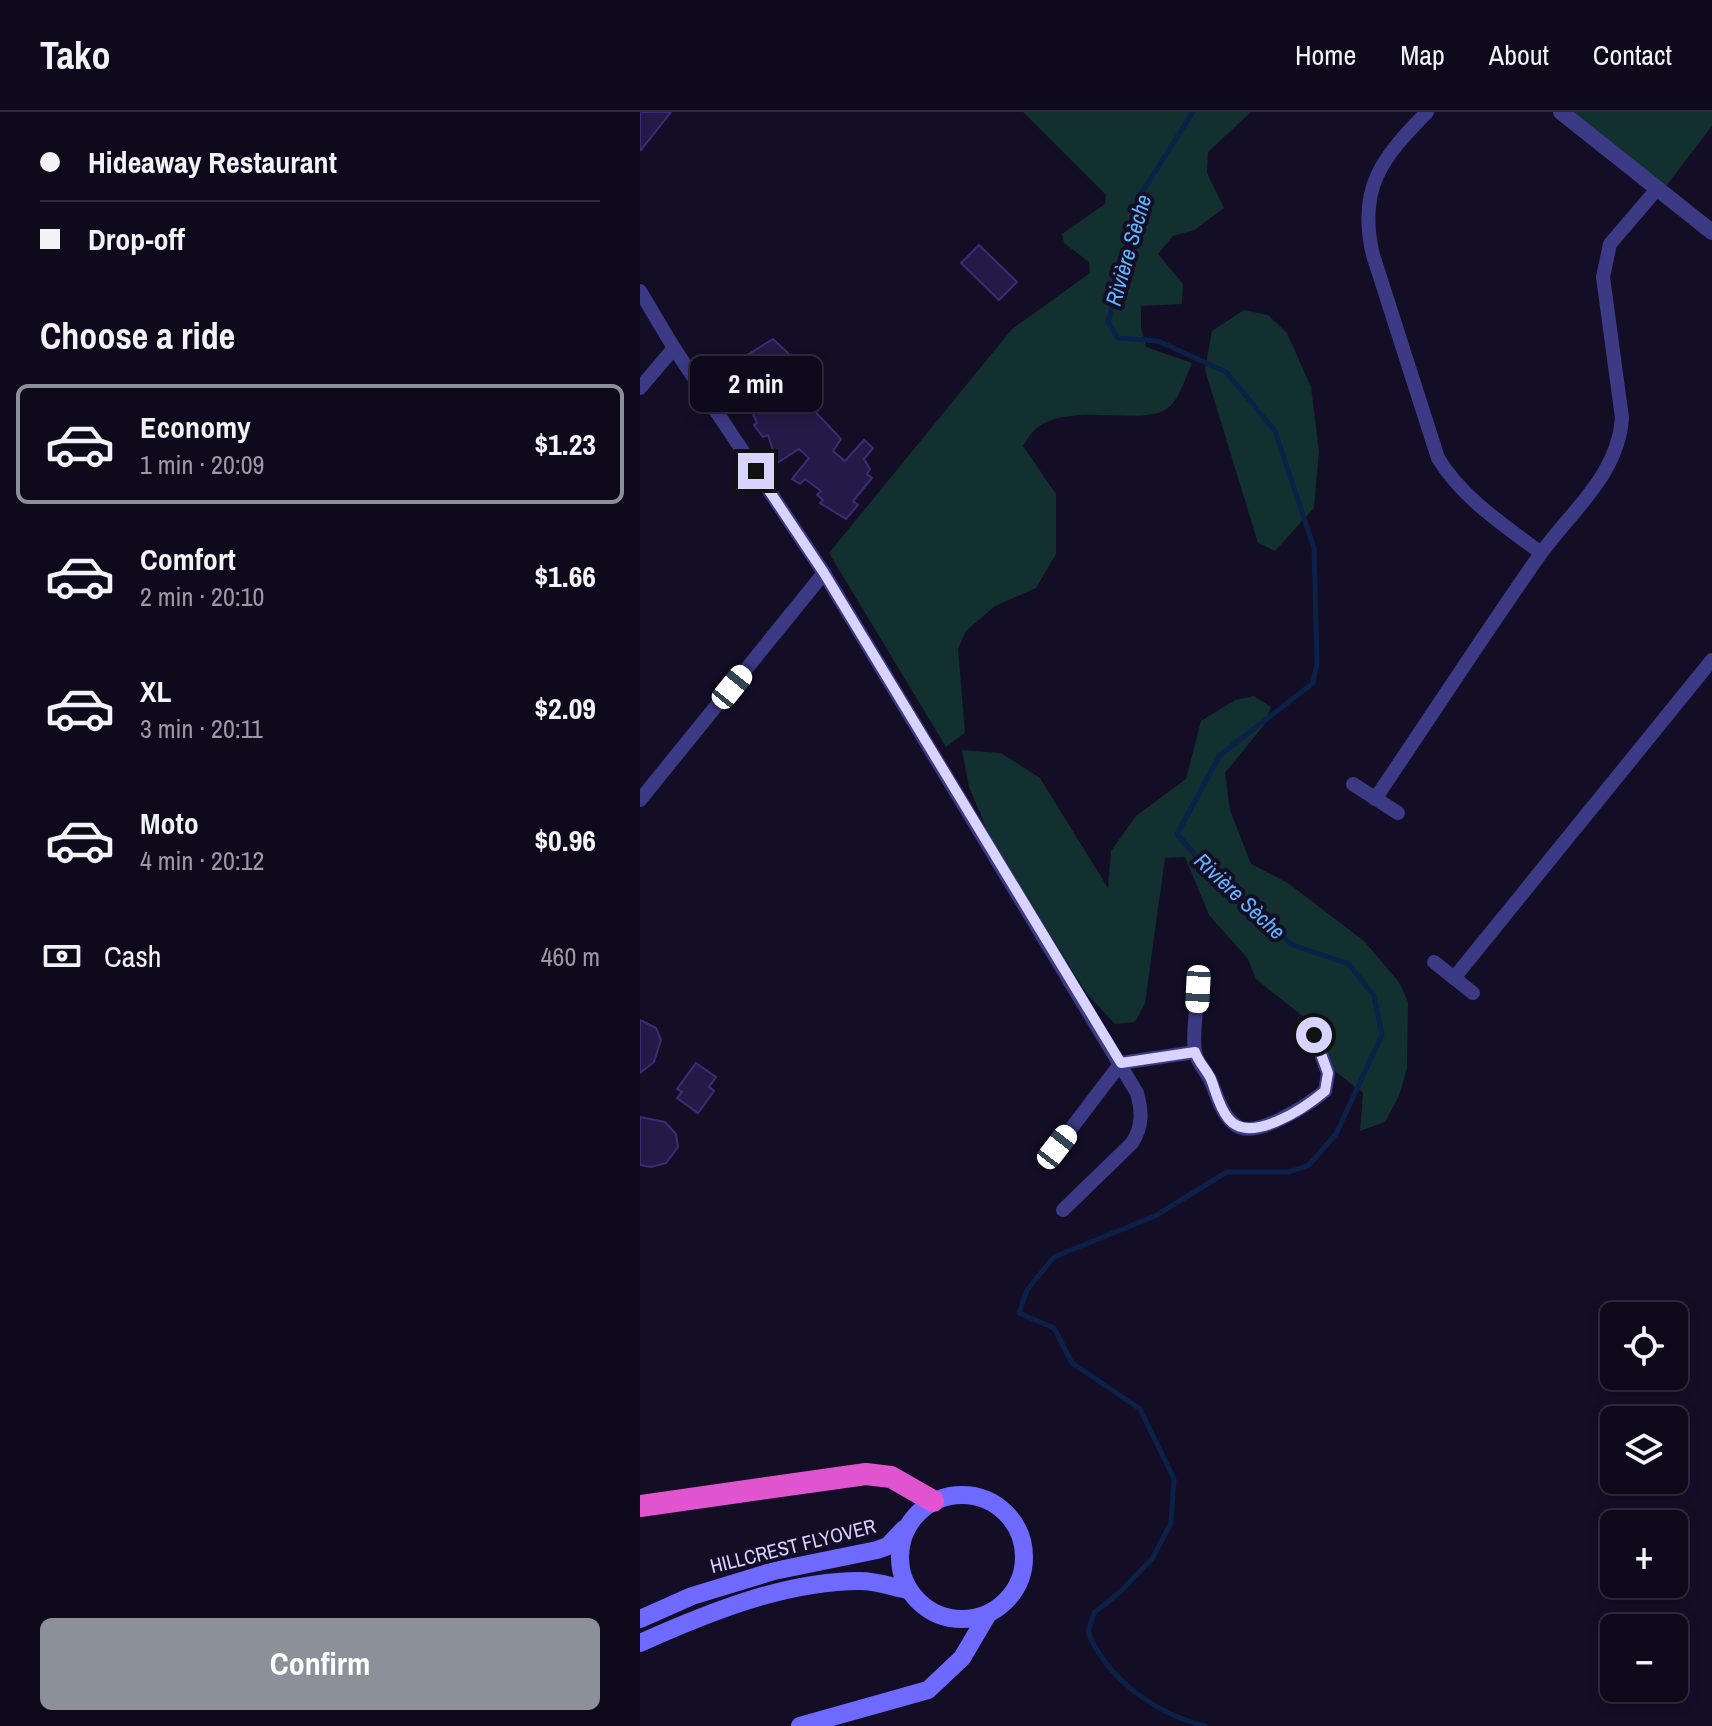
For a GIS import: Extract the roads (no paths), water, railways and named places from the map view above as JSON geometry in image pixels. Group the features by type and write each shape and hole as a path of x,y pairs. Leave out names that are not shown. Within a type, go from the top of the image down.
{"highway":[{"path":"640,1506 866,1474 891,1477 933,1501"}],"main road":[{"path":"954,1494 976,1495 997,1504 1013,1520 1023,1540 1025,1562 1019,1584 1006,1602 988,1614 966,1619 943,1617 923,1606 908,1590 899,1559 906,1527 917,1512 933,1501 954,1494"},
{"name":"HILLCREST FLYOVER","path":"640,1619 692,1596 774,1571 877,1550 888,1546 906,1527"},
{"name":"HILLCREST FLYOVER","path":"640,1643 702,1615 763,1597 830,1583 863,1581 908,1590"},
{"path":"800,1726 928,1690 962,1658 988,1614"}],"street":[{"path":"1427,112 1374,177 1367,205 1373,255 1438,458 1464,491 1541,553"},
{"path":"1561,112 1712,232"},
{"path":"1375,799 1541,553 1602,477 1615,451 1622,407 1603,277 1610,244 1657,189"},
{"path":"640,291 674,348 824,573 1137,1093 1141,1107 1139,1132 1132,1143 1063,1210"},
{"path":"640,388 674,348"},
{"path":"640,800 824,573"},
{"path":"1454,978 1712,660"},
{"path":"1353,784 1398,813"},
{"path":"1434,962 1473,993"},
{"path":"1198,989 1195,1052 1228,1119 1240,1129 1252,1130 1307,1105 1325,1091 1328,1073 1314,1035"},
{"path":"1057,1147 1121,1063 1195,1052"}],"waterway":[{"name":"Rivière Sèche","path":"1193,112 1139,197 1108,322 1118,338 1158,341 1226,372 1275,431 1314,548 1317,664 1313,683 1220,755 1177,834 1213,876 1292,945 1349,964 1374,996 1382,1035 1336,1134 1309,1165 1289,1172 1227,1172 1155,1216 1054,1257 1027,1290 1019,1313 1054,1328 1072,1363 1140,1409 1174,1479 1171,1523 1152,1559 1094,1613 1088,1632 1107,1665 1135,1692 1169,1713 1205,1726"}]}
